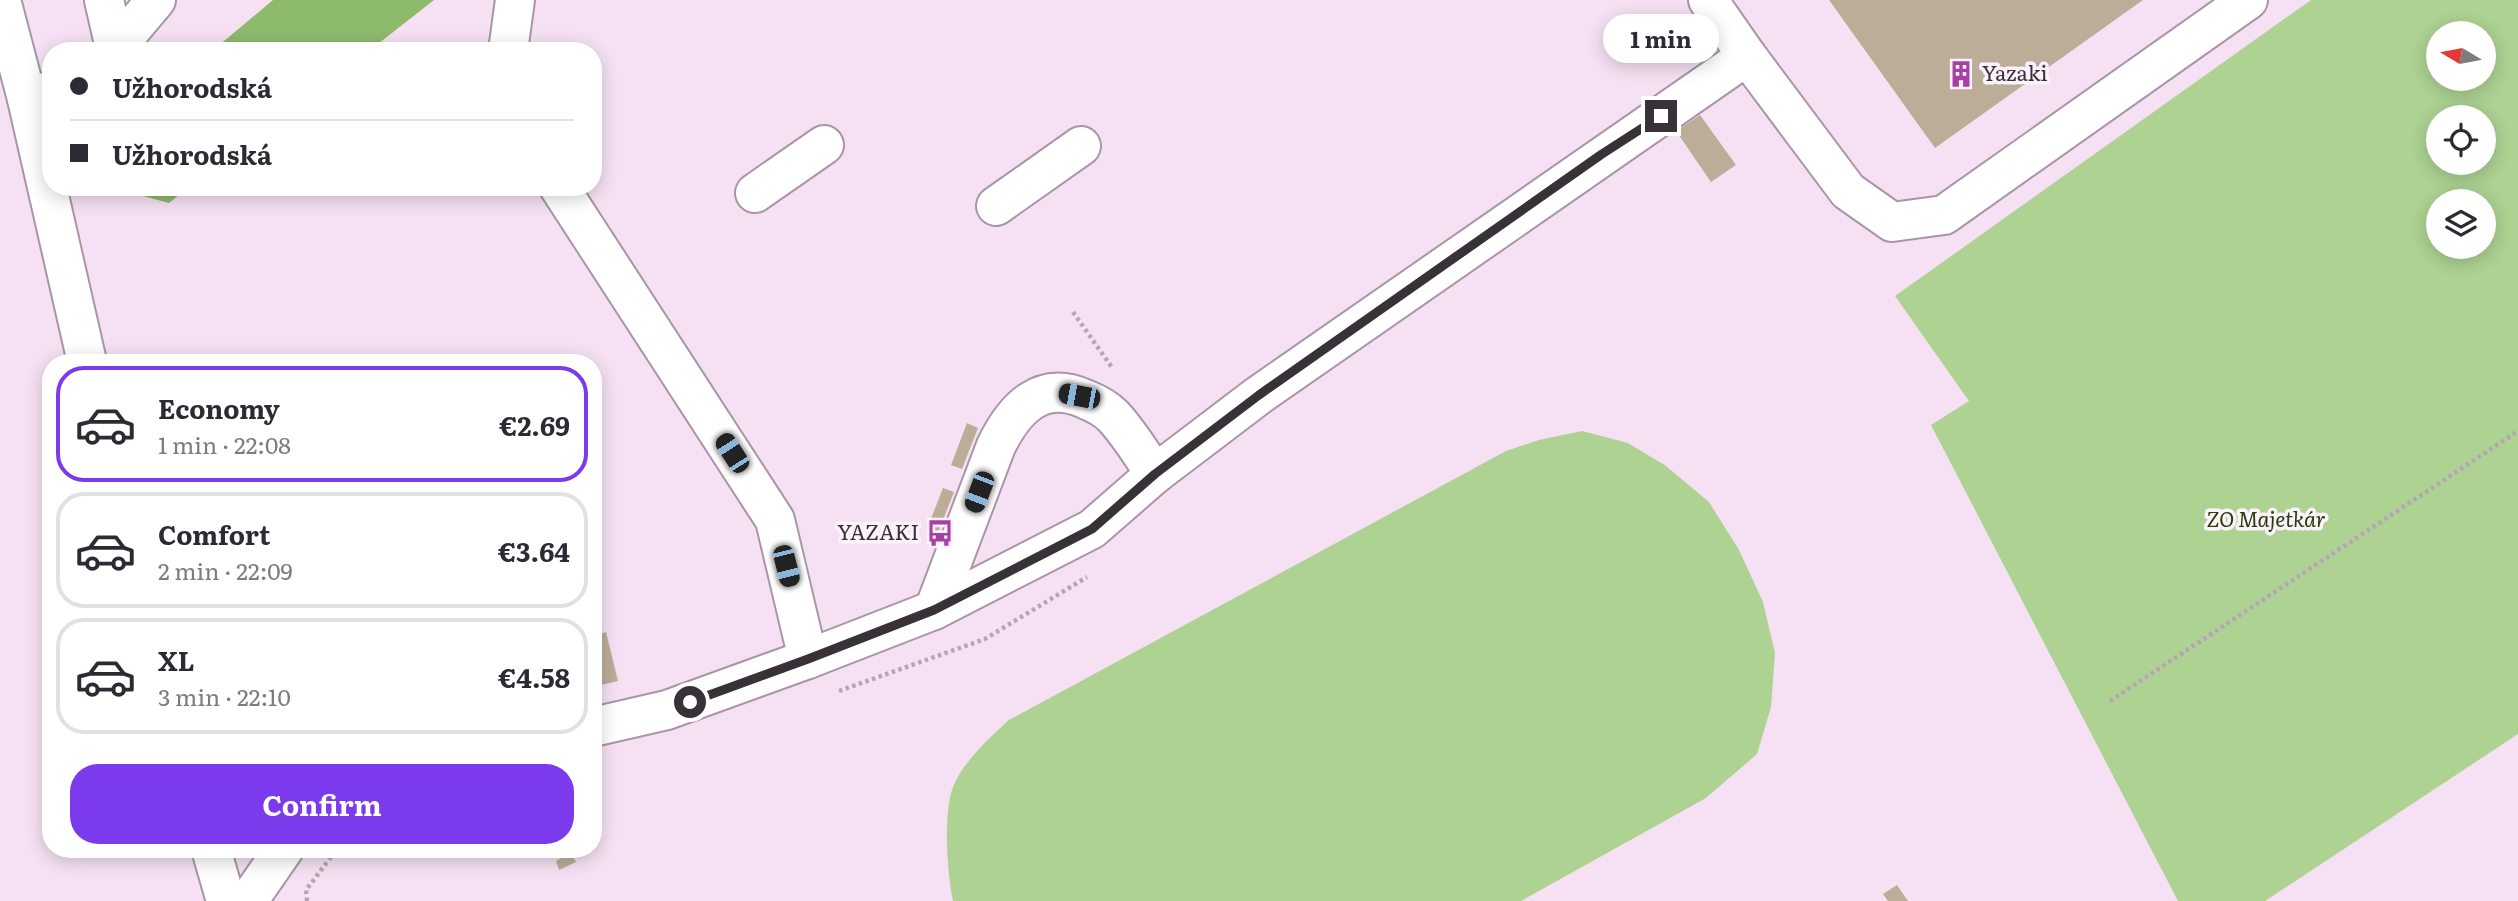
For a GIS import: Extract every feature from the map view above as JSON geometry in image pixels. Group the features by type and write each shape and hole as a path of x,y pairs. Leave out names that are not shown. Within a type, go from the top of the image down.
{"main road":[{"path":"1,0 39,94"},
{"path":"104,0 113,42"},
{"path":"120,42 156,0"},
{"path":"509,42 515,0"},
{"path":"1709,0 1746,56 1848,191 1892,222 1944,215 2248,0"},
{"path":"602,725 667,710 934,610 1092,529 1155,474 1269,387 1746,56"},
{"path":"755,193 824,145"},
{"path":"996,206 1081,146"},
{"path":"57,196 86,354"},
{"path":"565,196 775,520 808,659"},
{"path":"934,610 996,446 1017,411 1031,400 1061,392 1094,403 1112,415 1155,474"},
{"path":"214,858 226,901"},
{"path":"248,901 278,858"}],"path":[{"path":"2110,701 2518,431"},
{"path":"307,901 306,890 330,858"}],"green space":[{"path":"273,0 434,0 380,42 223,42"},
{"name":"ZO Majetkár","path":"2311,0 2518,0 2518,734 2265,901 2178,901 1931,425 1969,401 1895,296"},
{"path":"143,196 178,196 169,203"},
{"path":"1582,431 1628,443 1666,466 1709,502 1739,550 1763,602 1775,653 1771,707 1757,754 1706,798 1521,901 953,901 947,843 948,812 953,787 970,760 1009,720 1506,451 1539,440"}],"building":[{"name":"Yazaki","path":"1829,0 2143,0 1935,148"},
{"path":"1700,115 1736,165 1711,182 1676,131"},
{"path":"967,423 978,428 962,469 951,465"},
{"path":"943,488 954,492 938,533 927,529"},
{"path":"606,632 618,681 602,685 602,633"},
{"path":"574,858 576,862 559,870 556,861"},
{"path":"1897,885 1908,901 1888,901 1883,894"}],"place":[{"name":"Yazaki","path":"1961,74"},
{"name":"YAZAKI","path":"940,533"}],"route":[{"path":"690,702 934,610 1092,529 1155,474 1259,395 1602,154 1661,116"}]}
